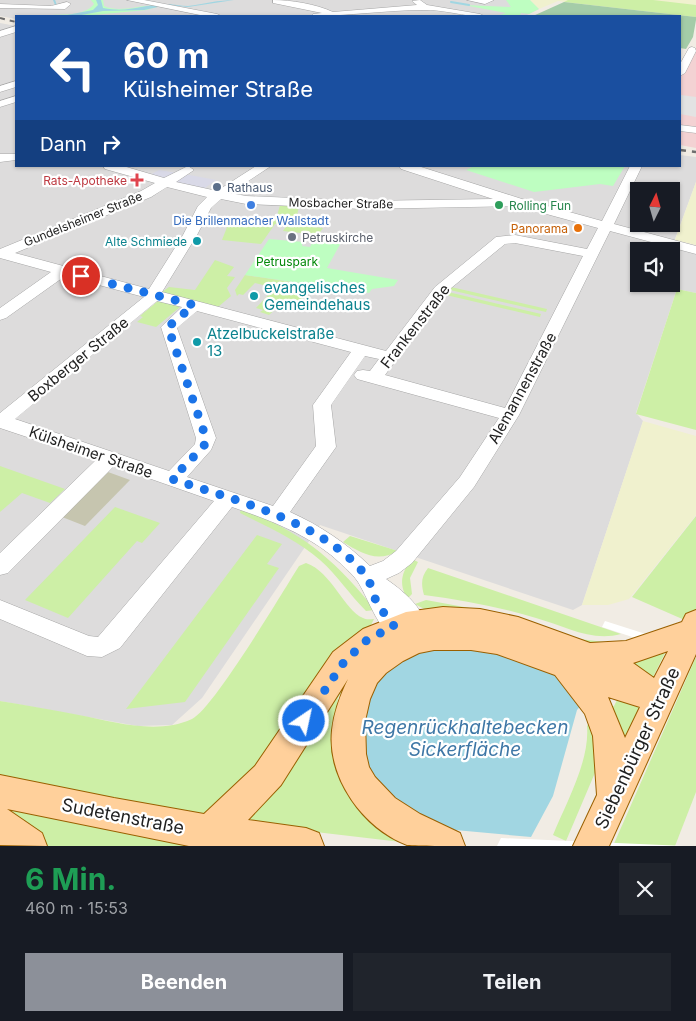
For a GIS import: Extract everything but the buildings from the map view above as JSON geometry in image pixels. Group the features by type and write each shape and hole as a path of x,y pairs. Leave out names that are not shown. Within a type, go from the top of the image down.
{"main road":[{"path":"208,833 264,781 344,662 367,640 448,618 483,622 530,632 616,687 659,699"},
{"path":"576,661 626,653 694,626"},
{"name":"Siebenbürger Straße","path":"591,846 694,626"},
{"path":"407,630 389,654 367,673 351,705 346,741 356,777 380,809 447,846"},
{"path":"576,661 609,736 614,796"},
{"name":"Sudetenstraße","path":"0,791 107,815 283,845"},
{"path":"0,823 29,846"}],"street":[{"path":"0,6 23,0"},
{"path":"131,0 212,15"},
{"path":"474,0 485,2 490,0 488,0"},
{"path":"289,1 322,10 331,15 357,15 418,2 476,15"},
{"path":"0,6 53,8"},
{"path":"7,22 15,25"},
{"path":"2,33 15,29"},
{"path":"2,33 15,35"},
{"path":"681,50 694,50"},
{"path":"681,71 694,50"},
{"path":"0,89 15,84"},
{"path":"0,105 15,99"},
{"path":"0,105 15,111"},
{"path":"681,128 696,130"},
{"path":"0,158 15,157"},
{"name":"Mosbacher Straße","path":"118,167 153,171 166,183 218,196 246,200 363,205 501,200 517,202 696,250"},
{"path":"155,295 205,206 263,167"},
{"path":"408,167 501,200"},
{"name":"Alemannenstraße","path":"367,577 391,567 408,553 467,482 510,415 636,167"},
{"name":"Gundelsheimer Straße","path":"1,253 131,200 188,170"},
{"name":"Frankenstraße","path":"374,378 440,290 501,240 515,238 593,254"},
{"path":"1,253 390,357"},
{"path":"0,315 63,271"},
{"name":"Boxberger Straße","path":"1,421 155,295"},
{"path":"172,479 204,446 206,438 168,327 194,305"},
{"name":"Frankenstraße","path":"277,515 326,447 328,435 322,405 361,350"},
{"path":"347,371 510,415"},
{"name":"Külsheimer Straße","path":"1,421 277,515 320,536 343,554 367,577 377,602 407,630"},
{"path":"0,567 110,458"},
{"path":"0,609 87,646 102,647 111,641 228,498"}],"shaded area":[{"path":"0,0 530,0 539,9 527,15 15,15 15,19 0,16"},
{"path":"530,0 696,0 696,17 558,1 539,9"},
{"path":"0,23 15,26 15,167 681,167 681,155 696,157 696,182 680,225 680,182 630,182 630,232 678,232 674,242 630,242 630,292 676,292 636,413 643,421 582,605 573,610 320,525 202,698 172,725 137,726 0,701"},
{"path":"688,51 696,52 696,148 681,145 681,63"},
{"path":"681,95 696,97 696,117 681,114"},
{"path":"159,170 216,180 202,190 148,176"},
{"path":"696,182 696,245 675,240 678,232 680,232 680,226"},
{"path":"680,249 696,254 696,293 680,290"},
{"path":"643,421 696,436 696,515 629,599 608,605 582,605"},
{"path":"108,472 130,480 85,526 62,517"}],"green space":[{"path":"91,0 103,0 104,6 118,9 160,6 146,10 94,15 56,15 84,11 94,4"},
{"path":"506,0 530,0 539,9 529,14 501,15 506,13 464,5 511,7"},
{"path":"568,0 653,0 696,5 696,17 681,15 564,2"},
{"path":"564,2 678,15 535,15"},
{"path":"681,15 696,17 693,37 686,49 681,48"},
{"path":"472,167 624,167 613,186 600,184 534,192 466,170"},
{"path":"280,205 299,206 295,225 323,228 318,235 283,231 287,225 275,224 261,244 222,240 231,217 246,218 247,221 263,221 264,217 277,216"},
{"name":"Petruspark","path":"316,235 343,239 327,268 398,280 394,286 372,289 369,293 245,275 269,239 303,242 302,246 310,247"},
{"path":"215,260 234,267 227,276 235,277 227,288 231,296 218,307 162,292 169,287 195,290"},
{"path":"245,275 311,285 298,305 283,302 269,315 260,312 263,310 256,308 275,288 255,283 243,295 239,294 237,296 235,290"},
{"path":"451,287 547,309 546,312 450,290"},
{"path":"680,290 696,293 696,430 636,414 676,292 680,292"},
{"path":"448,292 541,314 540,317 446,295"},
{"path":"158,301 180,307 156,327 137,322 143,317 140,316"},
{"path":"0,466 65,489 50,503 22,493 0,512"},
{"path":"115,507 160,523 142,543 137,541 68,618 25,600"},
{"path":"241,509 281,527 316,549 346,576 375,610 366,611 332,572 311,553 281,534 240,513"},
{"path":"696,516 696,625 632,597"},
{"path":"257,535 282,544 267,564 279,568 185,702 126,709"},
{"path":"350,536 398,551 383,556 369,555 343,542"},
{"path":"412,559 418,562 410,578 412,594 407,599 402,578 405,569"},
{"path":"306,563 323,574 356,614 364,619 374,619 255,779 207,813 181,816 0,780 0,701 136,726 165,726 179,724 192,719 202,711 215,695 247,649 299,566"},
{"path":"428,568 621,634 610,636 589,635 509,610 424,595 422,581"},
{"path":"426,600 535,623 579,639 614,643 589,645 426,610 415,604"},
{"path":"666,651 652,679 632,670 635,664 633,659"},
{"path":"696,657 696,792 675,846 613,846"},
{"path":"352,674 338,698 335,728 401,842 239,823"},
{"path":"620,694 641,705 622,745 608,709 614,706"},
{"path":"595,716 597,768 566,841 553,835 581,767 585,753 587,726"},
{"path":"0,807 157,839 209,846 46,846"}],"water":[{"path":"96,0 101,0 103,8 120,10 165,4 188,6 234,0 188,7 167,5 144,10 103,11 81,15 67,15 93,10 98,5"},
{"name":"Regenrückhaltebecken Sickerfläche","path":"471,644 544,664 585,701 577,710 553,796 531,837 444,829 409,816 375,785 358,749 371,689 390,664 412,652"}],"pier":[{"path":"605,621 696,650 696,658 602,627"},
{"path":"501,838 685,846 497,846"}],"waterway":[{"path":"54,0 56,5 59,6"},
{"path":"451,2 469,5"}],"railway":[{"path":"0,18 15,22"},
{"path":"681,150 696,152"}],"place":[{"name":"Rats-Apotheke","path":"137,180"},
{"name":"Rathaus","path":"217,187"},
{"name":"Die Brillenmacher Wallstadt","path":"251,205"},
{"name":"Rolling Fun","path":"499,205"},
{"name":"Panorama","path":"578,228"},
{"name":"Petruskirche","path":"292,237"},
{"name":"Alte Schmiede","path":"197,241"},
{"name":"evangelisches Gemeindehaus","path":"254,296"},
{"name":"Atzelbuckelstraße 13","path":"197,342"}],"route":[{"path":"81,276 194,305 168,327 206,438 204,446 172,479 277,515 320,536 343,554 367,577 377,602 394,626 367,640 344,662 304,721"}]}
